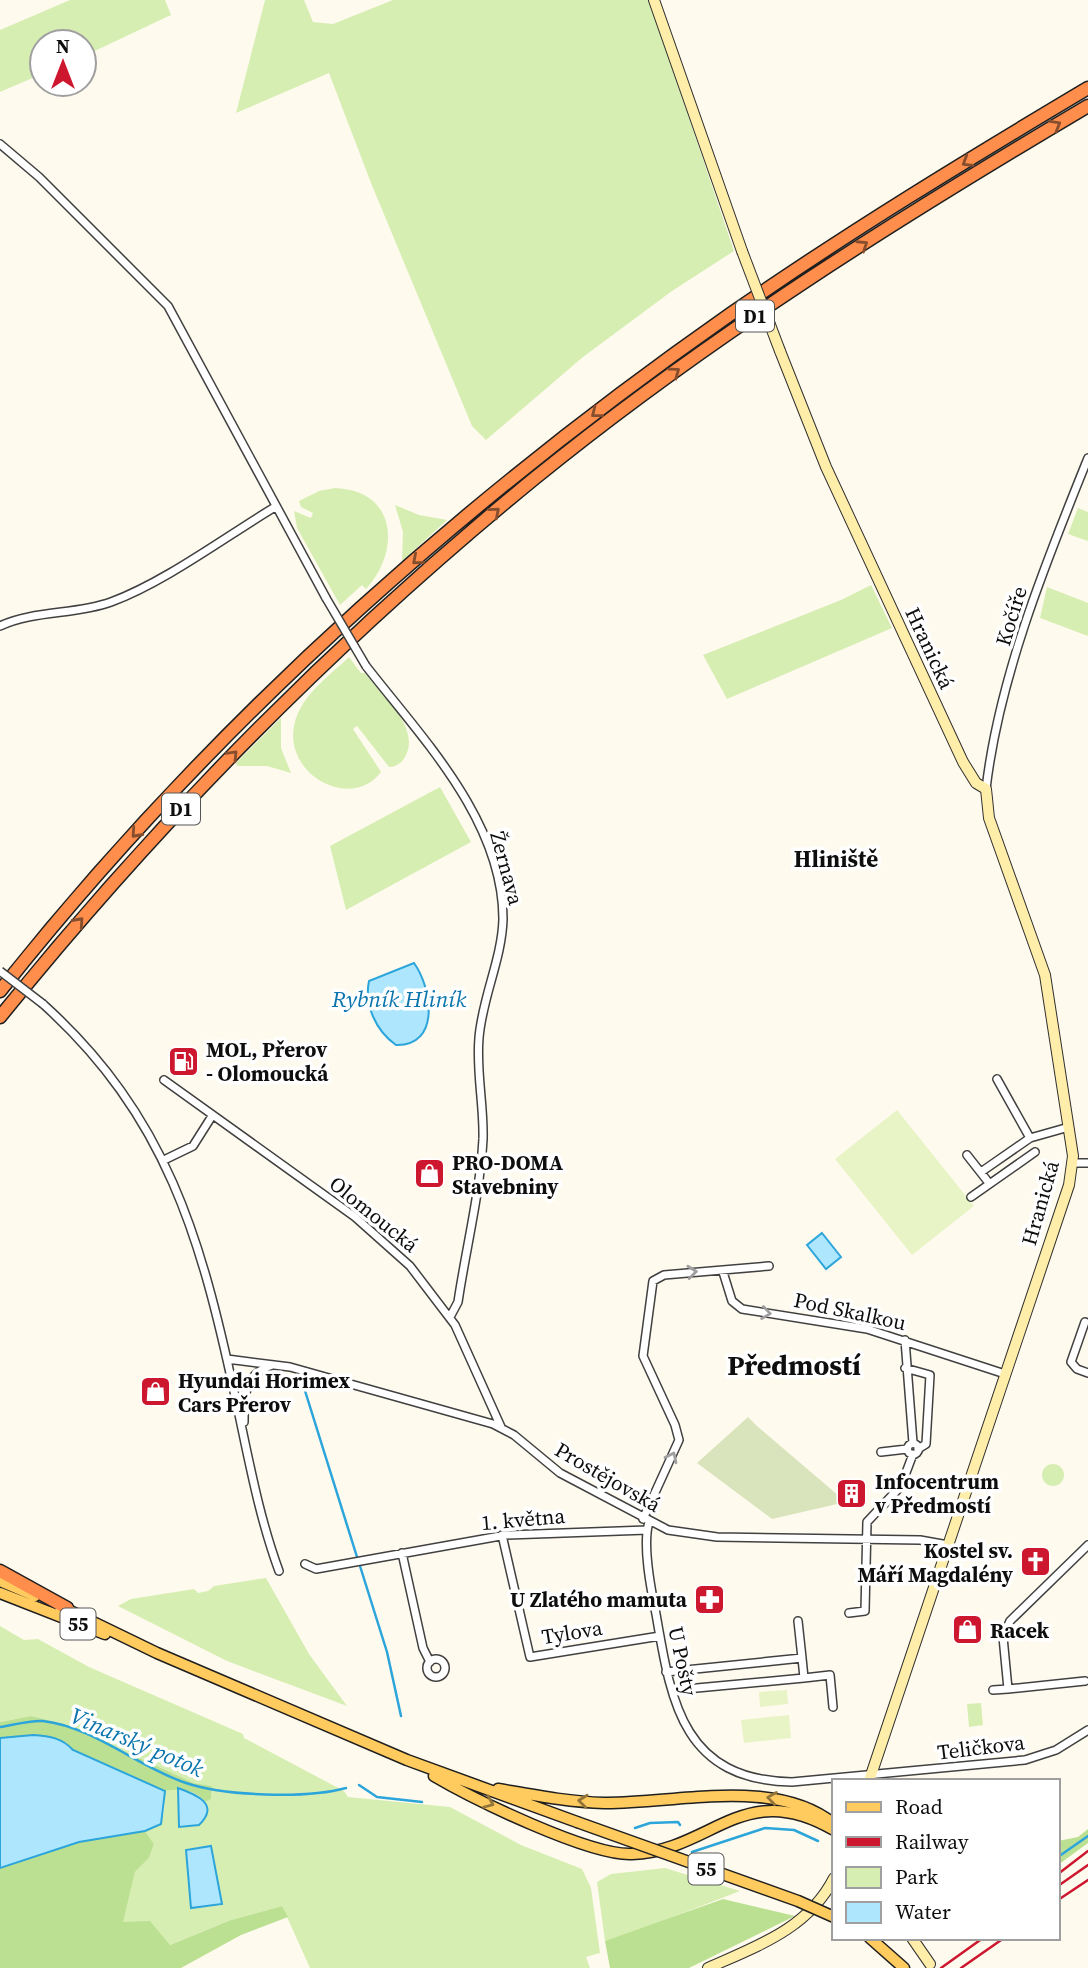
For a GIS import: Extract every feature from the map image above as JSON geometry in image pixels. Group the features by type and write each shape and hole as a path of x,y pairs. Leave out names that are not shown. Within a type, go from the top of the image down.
{"highway":[{"name":"D1","path":"0,989 188,776 303,661 506,484 635,383 807,262 1088,88"},
{"name":"D1","path":"0,1017 135,859 254,732 396,598 536,477 739,326 933,200 1088,106"},
{"path":"0,1570 67,1608"}],"main road":[{"name":"Hranická","path":"654,0 742,251 821,456 963,762 976,783 986,789 989,818 1045,975 1069,1127 1073,1163 870,1778"},
{"name":"55","path":"0,1581 67,1608 157,1653"},
{"name":"55","path":"0,1593 157,1653 407,1760 799,1901 832,1916"},
{"path":"407,1760 464,1792 577,1842 609,1852 631,1854 655,1851 730,1819 757,1811 791,1813 832,1829"},
{"name":"55","path":"472,1785 601,1803 768,1797 821,1814 832,1822"},
{"path":"821,1814 832,1817"},
{"path":"708,1968 802,1921 818,1905 832,1881"},
{"path":"872,1940 904,1968"},
{"path":"913,1940 930,1964"}],"street":[{"name":"Žernava","path":"0,144 39,177 167,306 275,507 366,666 449,774 466,802 487,849 501,900 501,938 479,1037 483,1117 481,1159 458,1302 450,1317"},
{"name":"Kočíře","path":"986,789 1002,704 1041,579 1088,458"},
{"path":"0,626 26,617 94,607 124,597 275,507"},
{"path":"0,971 71,1029 111,1075 141,1117 164,1160 194,1234 279,1571"},
{"path":"997,1079 1030,1138"},
{"name":"Olomoucká","path":"164,1080 371,1229 418,1275 450,1317 502,1427"},
{"path":"164,1160 193,1146 212,1116"},
{"path":"981,1172 1030,1138 1069,1127"},
{"path":"971,1197 1035,1152"},
{"path":"967,1155 989,1183"},
{"path":"1073,1163 1088,1163"},
{"path":"647,1524 679,1440 676,1426 643,1356 652,1284 655,1278 664,1275 769,1266"},
{"name":"Pod Skalkou","path":"723,1272 730,1297 739,1308 857,1326 905,1339 1005,1374"},
{"path":"1085,1322 1071,1362 1077,1369 1088,1373"},
{"path":"849,1613 865,1611 865,1539 868,1519 901,1486 913,1449 905,1339"},
{"name":"Prostějovská","path":"227,1359 276,1364 502,1427 554,1469 647,1524 697,1536 923,1540 948,1545"},
{"path":"245,1440 247,1385 256,1373 276,1364"},
{"path":"881,1452 913,1449 926,1444 930,1375 905,1367"},
{"name":"1. května","path":"305,1564 316,1569 502,1535 647,1524"},
{"name":"U Pošty","path":"647,1524 650,1582 666,1672 675,1708 700,1746 721,1764 750,1777 780,1782 870,1778"},
{"name":"Tylova","path":"502,1535 530,1657 660,1636"},
{"path":"1008,1689 1003,1637 1010,1621 1088,1545"},
{"path":"402,1553 423,1648 430,1662"},
{"path":"798,1620 804,1678"},
{"path":"666,1672 802,1658"},
{"path":"684,1670 686,1689 830,1675 833,1707"},
{"path":"993,1690 1085,1681"},
{"name":"Teličkova","path":"870,1778 1026,1760 1049,1753 1088,1730"}],"green space":[{"path":"70,0 165,0 171,15 98,49 98,28 28,28 28,80 0,92 0,30"},
{"path":"265,0 304,0 313,22 333,24 393,0 649,0 734,251 672,291 583,357 486,440 472,426 371,183 329,73 236,113"},
{"path":"335,488 356,491 371,499 381,511 387,525 388,541 385,557 366,589 362,585 340,605 297,528 294,511 311,518 313,513 301,507 299,501 319,491"},
{"path":"395,505 419,515 447,520 402,561 403,532"},
{"path":"1078,508 1088,512 1088,541 1068,534"},
{"path":"871,585 892,628 727,699 703,655 841,600"},
{"path":"1047,587 1088,603 1088,636 1040,618"},
{"path":"349,657 397,711 408,733 409,744 401,762 389,767 357,726 353,729 381,772 368,784 351,789 335,787 318,780 305,768 296,752 293,734 302,705 320,683"},
{"path":"281,718 281,748 291,773 267,766 237,766 236,763"},
{"path":"440,787 471,842 346,910 330,846"},
{"path":"897,1110 974,1206 912,1255 835,1159"},
{"path":"748,1417 846,1502 772,1519 697,1463"},
{"path":"1053,1464 1061,1467 1064,1475 1061,1483 1053,1486 1045,1483 1042,1475 1045,1467"},
{"path":"266,1578 309,1654 347,1706 227,1661 118,1606 131,1599 194,1589 198,1593 208,1591 214,1586"},
{"path":"0,1626 24,1640 38,1639 89,1667 243,1734 244,1738 344,1791 348,1797 450,1807 521,1845 582,1869 591,1888 600,1953 586,1957 590,1968 310,1968 282,1906 231,1920 170,1945 122,1923 135,1872 149,1858 154,1844 145,1831 161,1821 165,1791 178,1788 179,1826 192,1826 206,1807 205,1802 211,1799 212,1786 194,1783 65,1724 31,1716 0,1722"},
{"path":"787,1690 788,1704 760,1707 759,1692"},
{"path":"981,1703 983,1725 969,1727 967,1704"},
{"path":"789,1715 791,1738 744,1743 741,1720"},
{"path":"31,1716 65,1724 194,1783 212,1786 211,1799 205,1802 187,1791 165,1791 73,1750 65,1742 16,1736 0,1738 0,1722"},
{"path":"1088,1829 1088,1843 1060,1864 1060,1841 1078,1837"},
{"path":"145,1831 154,1844 149,1858 135,1872 123,1922 150,1921 170,1945 231,1920 282,1906 288,1917 241,1935 181,1968 0,1968 0,1868 79,1842"},
{"path":"665,1868 740,1891 605,1941 597,1882 611,1874"},
{"path":"723,1899 795,1916 689,1968 610,1968 605,1941"}],"water":[{"name":"Rybník Hliník","path":"414,963 425,986 429,1014 420,1036 410,1043 396,1045 373,1017 368,999 369,981"},
{"path":"822,1233 841,1257 826,1269 807,1245"},
{"path":"33,1735 60,1740 73,1750 165,1791 161,1824 145,1831 79,1842 0,1868 0,1738"},
{"path":"178,1788 192,1793 207,1806 205,1818 199,1825 179,1827"},
{"path":"211,1846 222,1904 191,1908 186,1850"}],"waterway":[{"path":"301,1378 357,1557"},
{"path":"360,1566 387,1652 401,1716"},
{"name":"Vinarský potok","path":"0,1727 38,1721 62,1725 98,1739 168,1776 222,1791 288,1795 346,1788"},
{"name":"Vinarský potok","path":"359,1785 377,1797 422,1802"},
{"name":"Vinarský potok","path":"635,1828 650,1823 678,1822 680,1825"},
{"name":"Vinarský potok","path":"692,1852 765,1828 794,1830 818,1841"},
{"name":"Vinarský potok","path":"1060,1856 1088,1836"}],"railway":[{"path":"1060,1872 1088,1851"},
{"path":"1060,1885 1088,1865"},
{"path":"1060,1899 1088,1880"},
{"path":"941,1968 980,1940"},
{"path":"961,1968 1001,1940"}],"place":[{"name":"MOL, Přerov - Olomoucká","path":"183,1061"},
{"name":"PRO-DOMA Stavebniny","path":"429,1174"},
{"name":"Hyundai Horimex Cars Přerov","path":"155,1392"},
{"name":"Infocentrum v Předmostí","path":"852,1493"},
{"name":"Kostel sv. Máří Magdalény","path":"1036,1562"},
{"name":"U Zlatého mamuta","path":"710,1599"},
{"name":"Racek","path":"967,1630"}],"district":[{"name":"Hliniště","path":"836,859"},
{"name":"Předmostí","path":"794,1365"}]}
